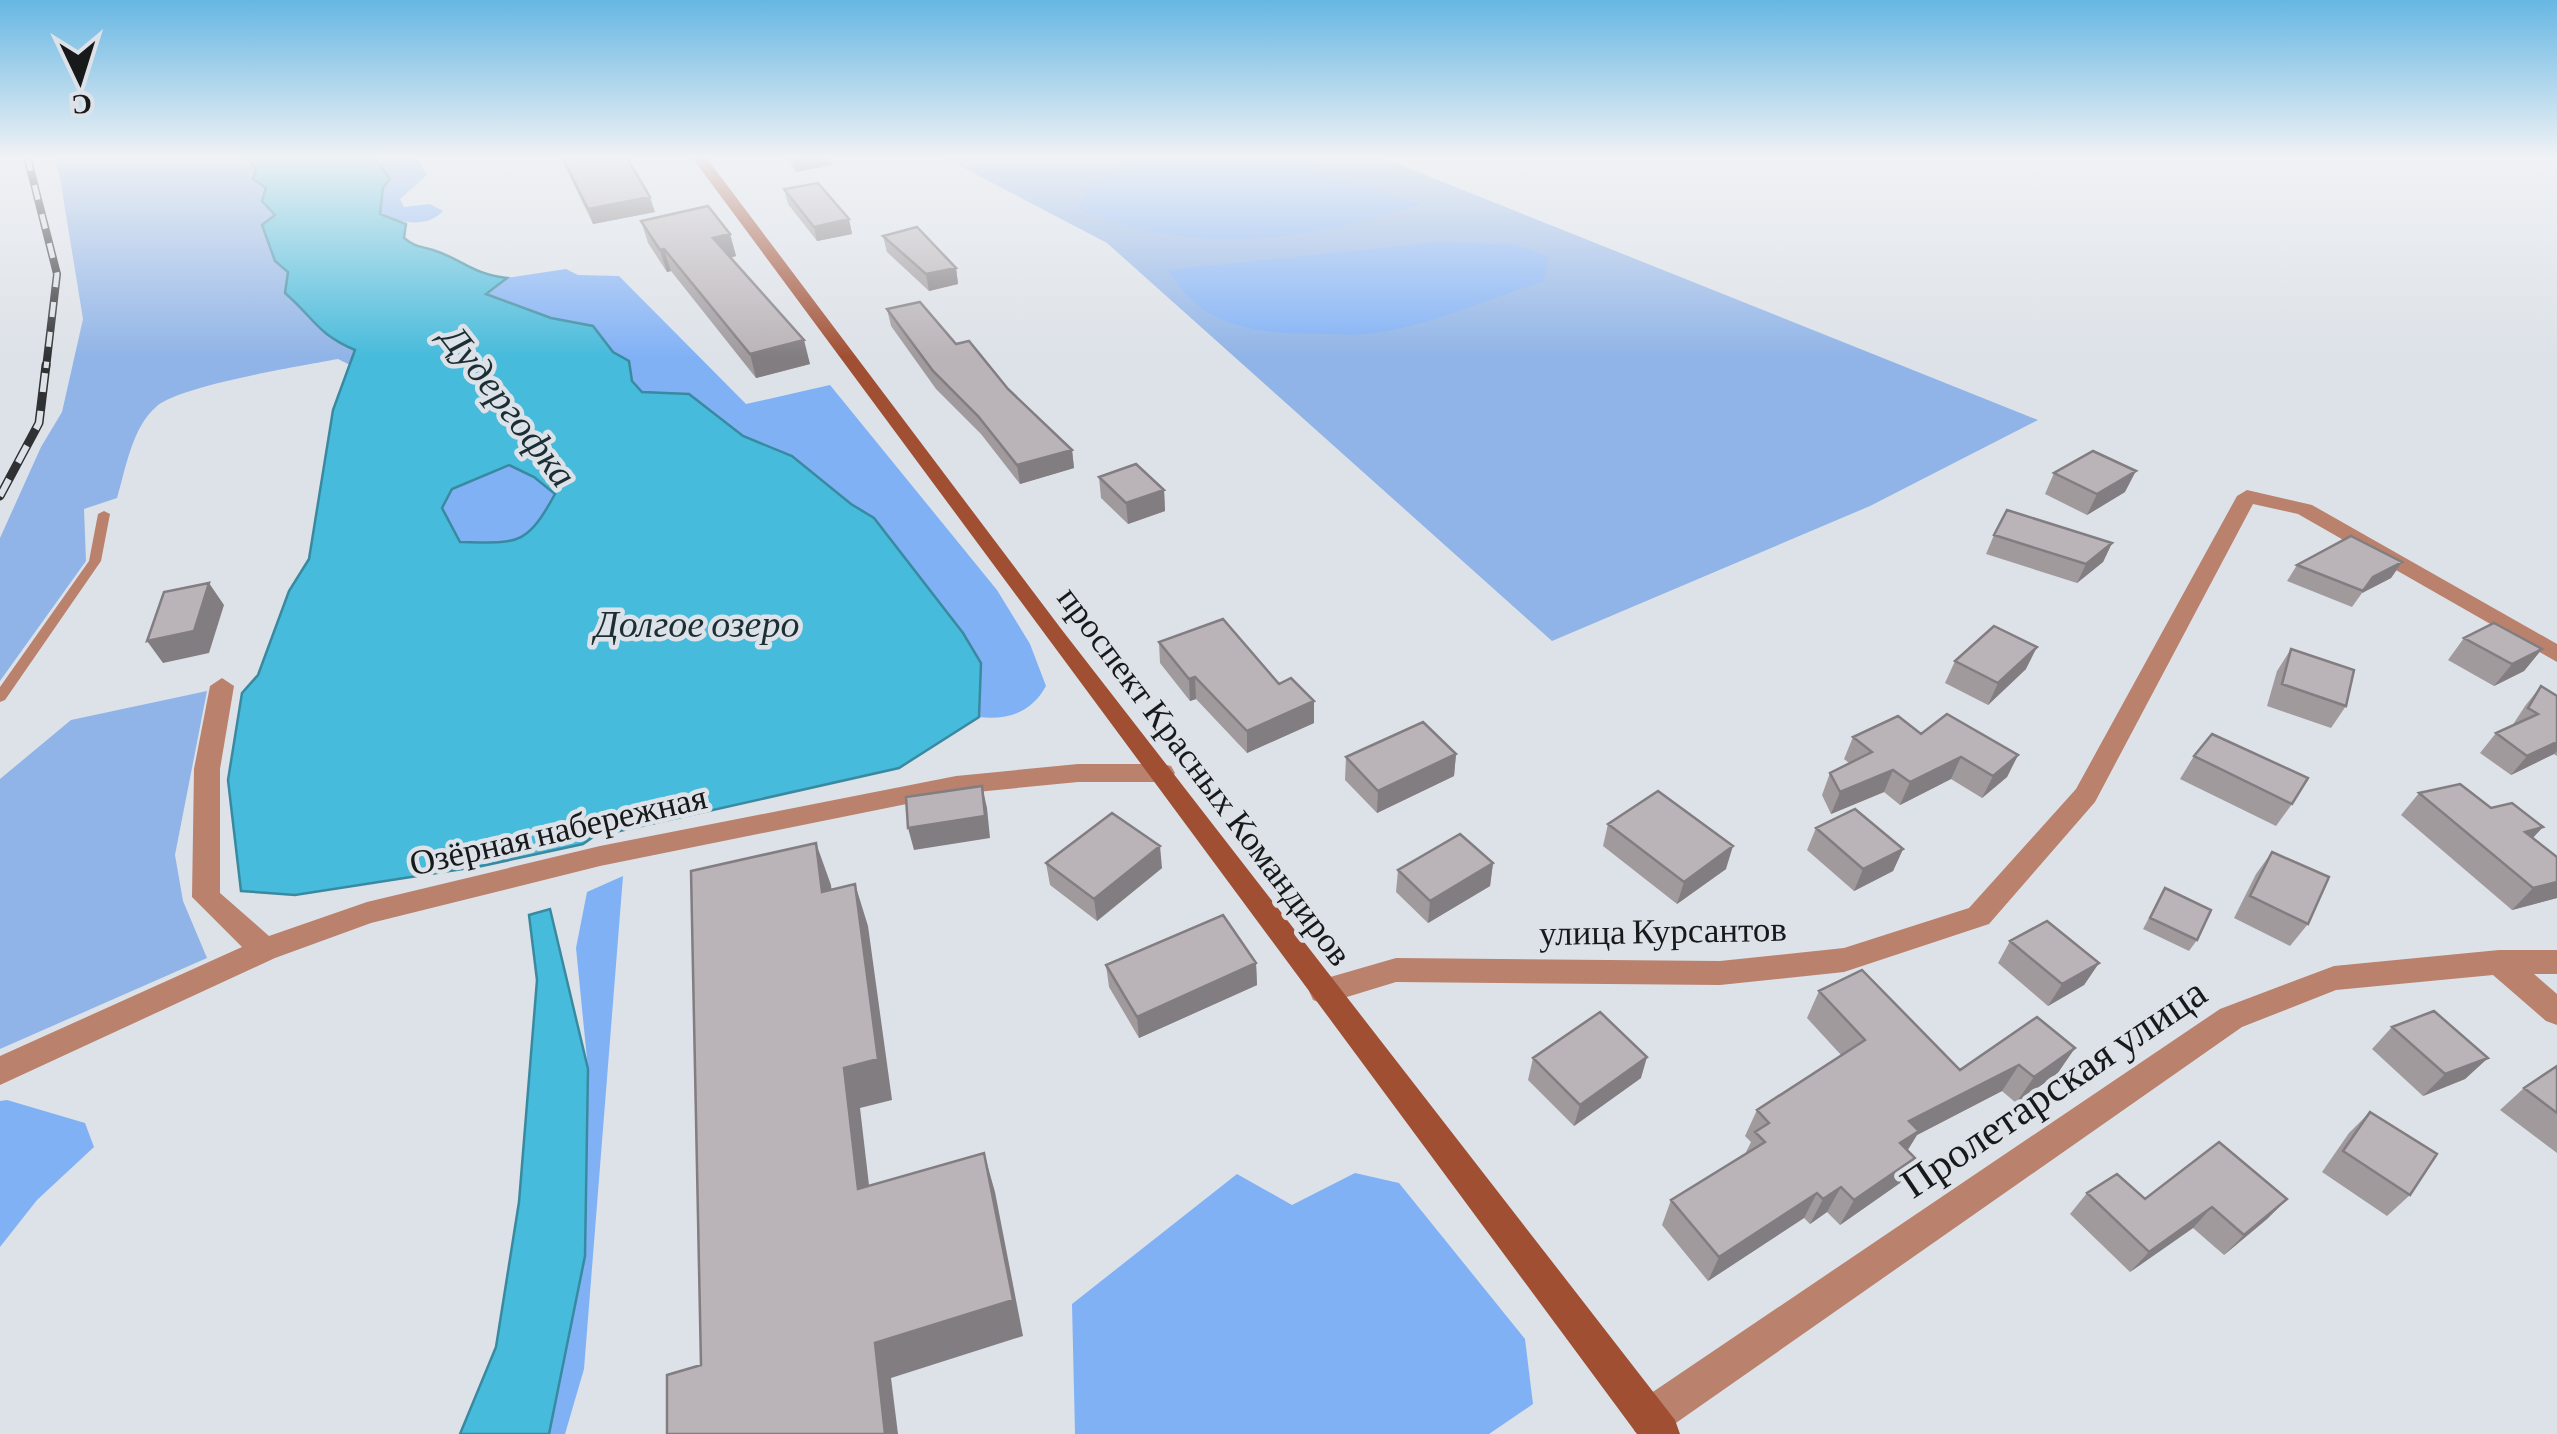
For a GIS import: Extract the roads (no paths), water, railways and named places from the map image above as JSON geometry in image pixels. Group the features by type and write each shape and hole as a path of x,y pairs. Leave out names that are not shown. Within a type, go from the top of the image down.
{"street":[{"name":"проспект Красных Командиров","path":"748,223 1054,635 1655,1426"},
{"name":"улица Курсантов","path":"1324,990 1396,970 1720,973 1844,960 1979,916 2086,795 2246,496 2306,509 2557,654"},
{"path":"222,686 206,769 206,897 264,950"},
{"name":"Озёрная набережная","path":"0,1071 264,950 368,913 619,852 956,786 1078,774 1162,773"},
{"path":"2499,962 2557,1012"},
{"name":"Пролетарская улица","path":"1655,1426 2231,1018 2334,978 2499,962 2557,962"}],"lane":[{"path":"0,697 95,561 104,514"}],"water":[{"name":"Долгое озеро","path":"406,224 404,238 408,241 485,273 507,278 486,294 551,318 593,326 613,352 629,361 632,381 642,392 689,394 743,436 792,456 874,518 963,633 981,663 979,717 899,768 593,837 583,844 482,866 295,895 241,891 228,780 242,693 258,675 289,591 309,559 333,410 355,350 324,332 285,293 288,272 275,261 262,225","holes":["509,465 534,477 555,494 536,524 527,533 508,541 460,542 442,508 452,489"]},
{"path":"550,909 588,1069 585,1256 549,1434 460,1434 496,1347 519,1202 537,980 529,915"}],"railway":[{"path":"44,223 57,274 46,368"},
{"path":"0,496 39,423 46,365"}],"water label":[{"name":"Дудергофка","path":"509,406"}]}
